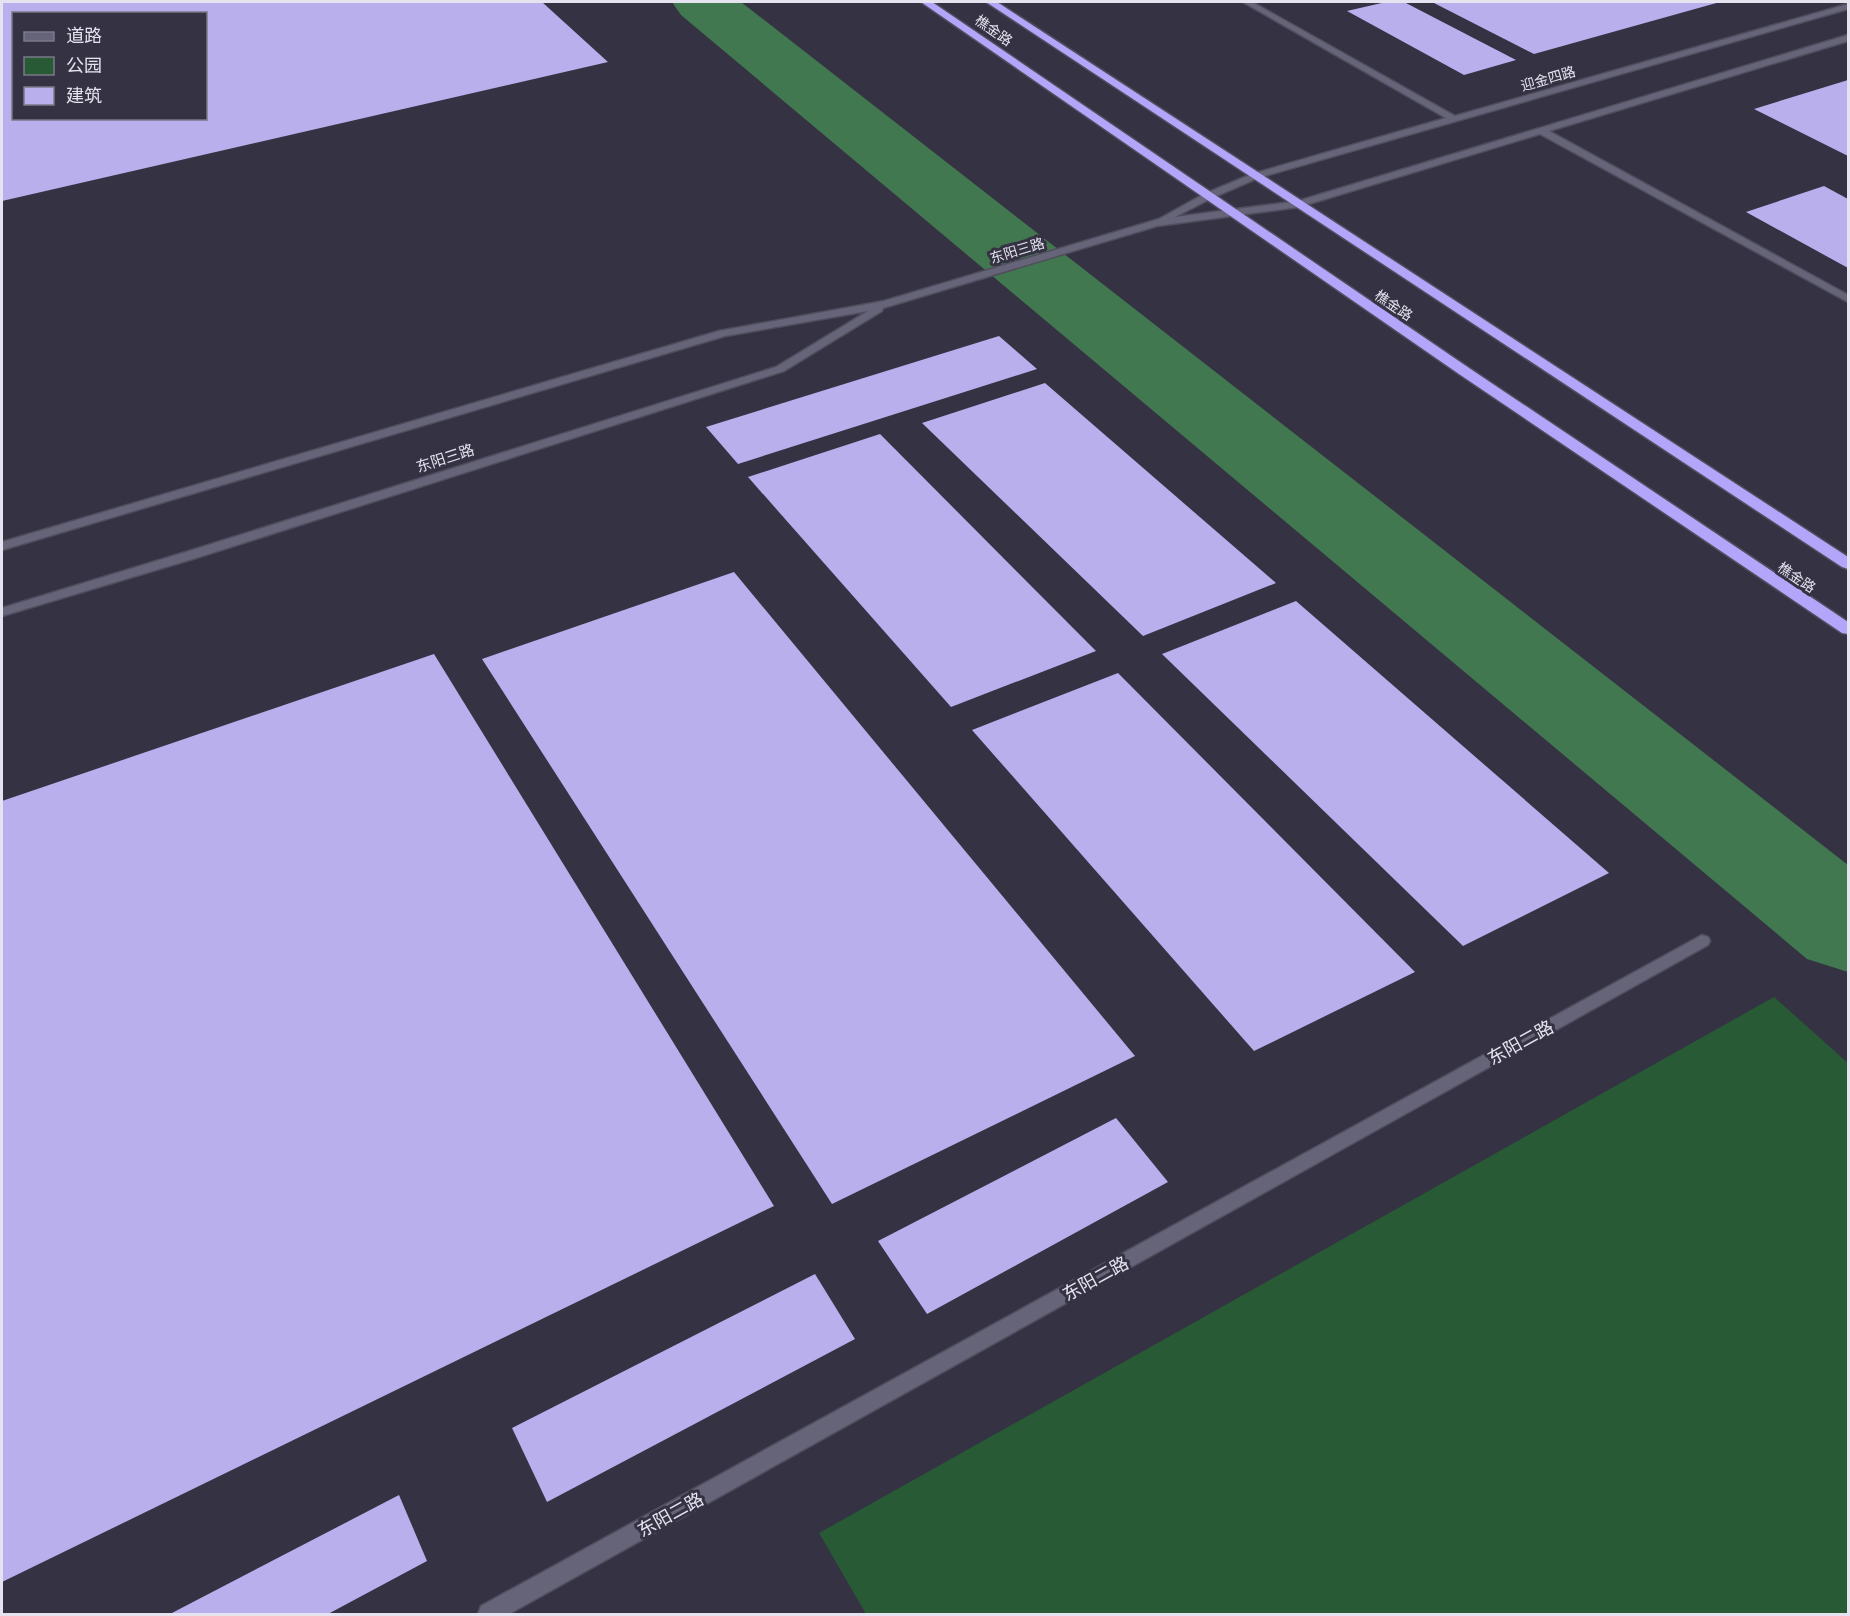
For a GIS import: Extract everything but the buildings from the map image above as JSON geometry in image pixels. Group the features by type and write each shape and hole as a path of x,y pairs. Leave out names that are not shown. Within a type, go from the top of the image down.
{"highway":[{"name":"樵金路","path":"926,2 1234,214 1848,629"},
{"name":"樵金路","path":"992,2 1848,564"}],"street":[{"path":"1247,2 1454,119"},
{"name":"迎金四路","path":"1156,223 1208,196 1255,176 1848,6"},
{"path":"1156,223 1299,204 1848,38"},
{"path":"1541,131 1848,298"},
{"name":"东阳三路","path":"2,546 723,333 886,304 1156,223"},
{"name":"东阳三路","path":"2,612 191,555 780,369 886,304"},
{"name":"东阳二路","path":"489,1614 1702,941"}],"green space":[{"path":"1774,997 1848,1063 1848,1614 866,1614 819,1533"}],"waterway":[{"path":"703,2 1848,928"}]}
